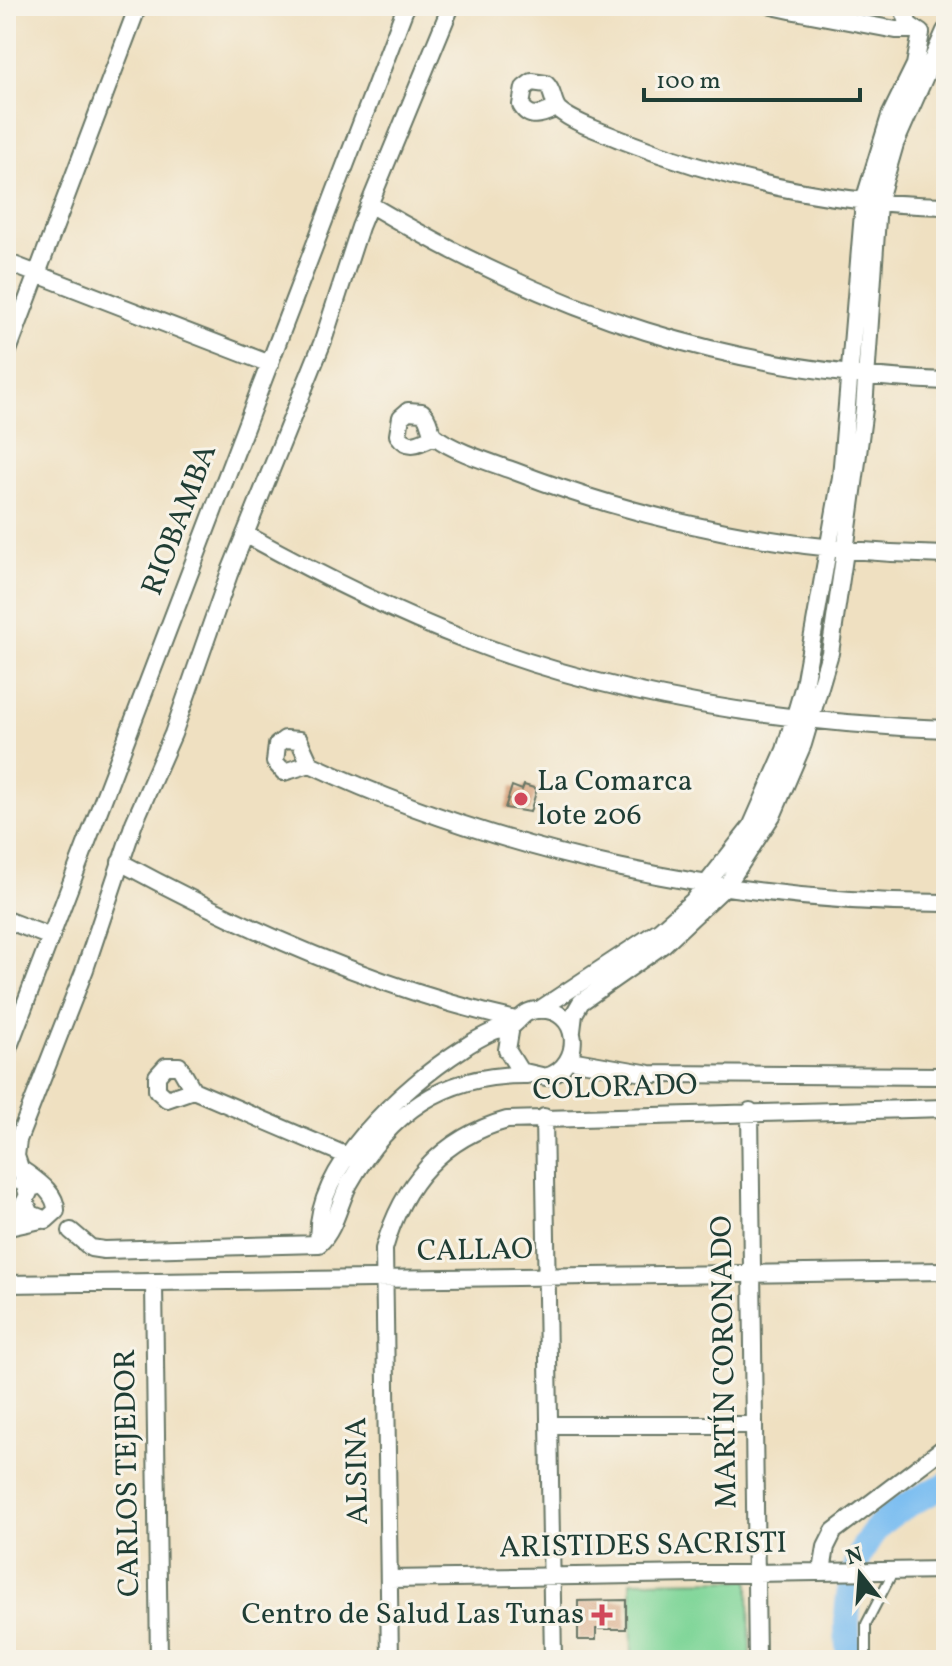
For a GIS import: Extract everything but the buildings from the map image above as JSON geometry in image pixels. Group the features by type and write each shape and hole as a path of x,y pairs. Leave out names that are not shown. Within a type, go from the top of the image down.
{"street":[{"path":"6,356 138,6"},
{"name":"RIOBAMBA","path":"6,1054 406,6"},
{"path":"451,6 369,204 308,382 245,534 173,734 120,862 85,969 18,1140 16,1156 28,1185 31,1214 71,1231 91,1248 104,1250 319,1244 317,1227 320,1211 413,1084 478,1039 539,1010 660,930 709,884 733,853 766,799 804,719"},
{"path":"772,6 865,25 918,32 945,31 871,202"},
{"path":"795,11 838,6"},
{"path":"356,1159 393,1125 437,1092 468,1080 555,1074 570,1060 574,1051 574,1014 591,993 664,944 727,885 773,814 804,719 830,653 837,551 864,409 857,376 871,202 890,116 915,65 918,32 904,17 902,6"},
{"path":"557,108 613,136 697,167 765,184 871,202 946,206"},
{"path":"369,204 503,278 604,319 733,356 857,376 946,381"},
{"path":"6,262 270,364"},
{"path":"434,436 553,486 713,529 837,551 946,555"},
{"path":"245,534 368,598 522,659 670,699 804,719 946,729"},
{"path":"310,764 394,798 511,838 635,869 709,884 791,895 946,903"},
{"path":"120,862 265,934 390,982 514,1023"},
{"path":"6,920 51,937"},
{"path":"539,1010 559,1015 572,1031"},
{"path":"514,1023 507,1041 510,1058 527,1075"},
{"path":"570,1060 650,1074 946,1076"},
{"path":"193,1090 356,1159"},
{"name":"COLORADO","path":"383,1281 384,1249 404,1195 421,1171 447,1147 486,1126 544,1117 946,1108"},
{"name":"MARTÍN CORONADO","path":"750,1111 757,1660"},
{"path":"544,1117 553,1660"},
{"path":"28,1185 57,1205 71,1231"},
{"path":"7,1229 28,1185"},
{"path":"7,1229 43,1220 56,1211 57,1205"},
{"name":"CALLAO","path":"6,1284 946,1271"},
{"name":"ALSINA","path":"383,1281 390,1660"},
{"name":"CARLOS TEJEDOR","path":"154,1284 159,1660"},
{"path":"549,1425 754,1425"},
{"path":"830,1571 826,1547 834,1531 946,1446"},
{"name":"ARISTIDES SACRISTI","path":"389,1579 946,1570"}],"lane":[{"path":"6,1190 28,1185"},
{"path":"866,1660 866,1624 888,1570"}],"green space":[{"path":"749,1580 750,1660 632,1660 631,1581"}],"waterway":[{"path":"850,1660 848,1604 856,1566 864,1548 886,1519 946,1485"}],"place":[{"name":"La Comarca lote 206","path":"521,799"},
{"name":"Centro de Salud Las Tunas","path":"602,1615"}]}
